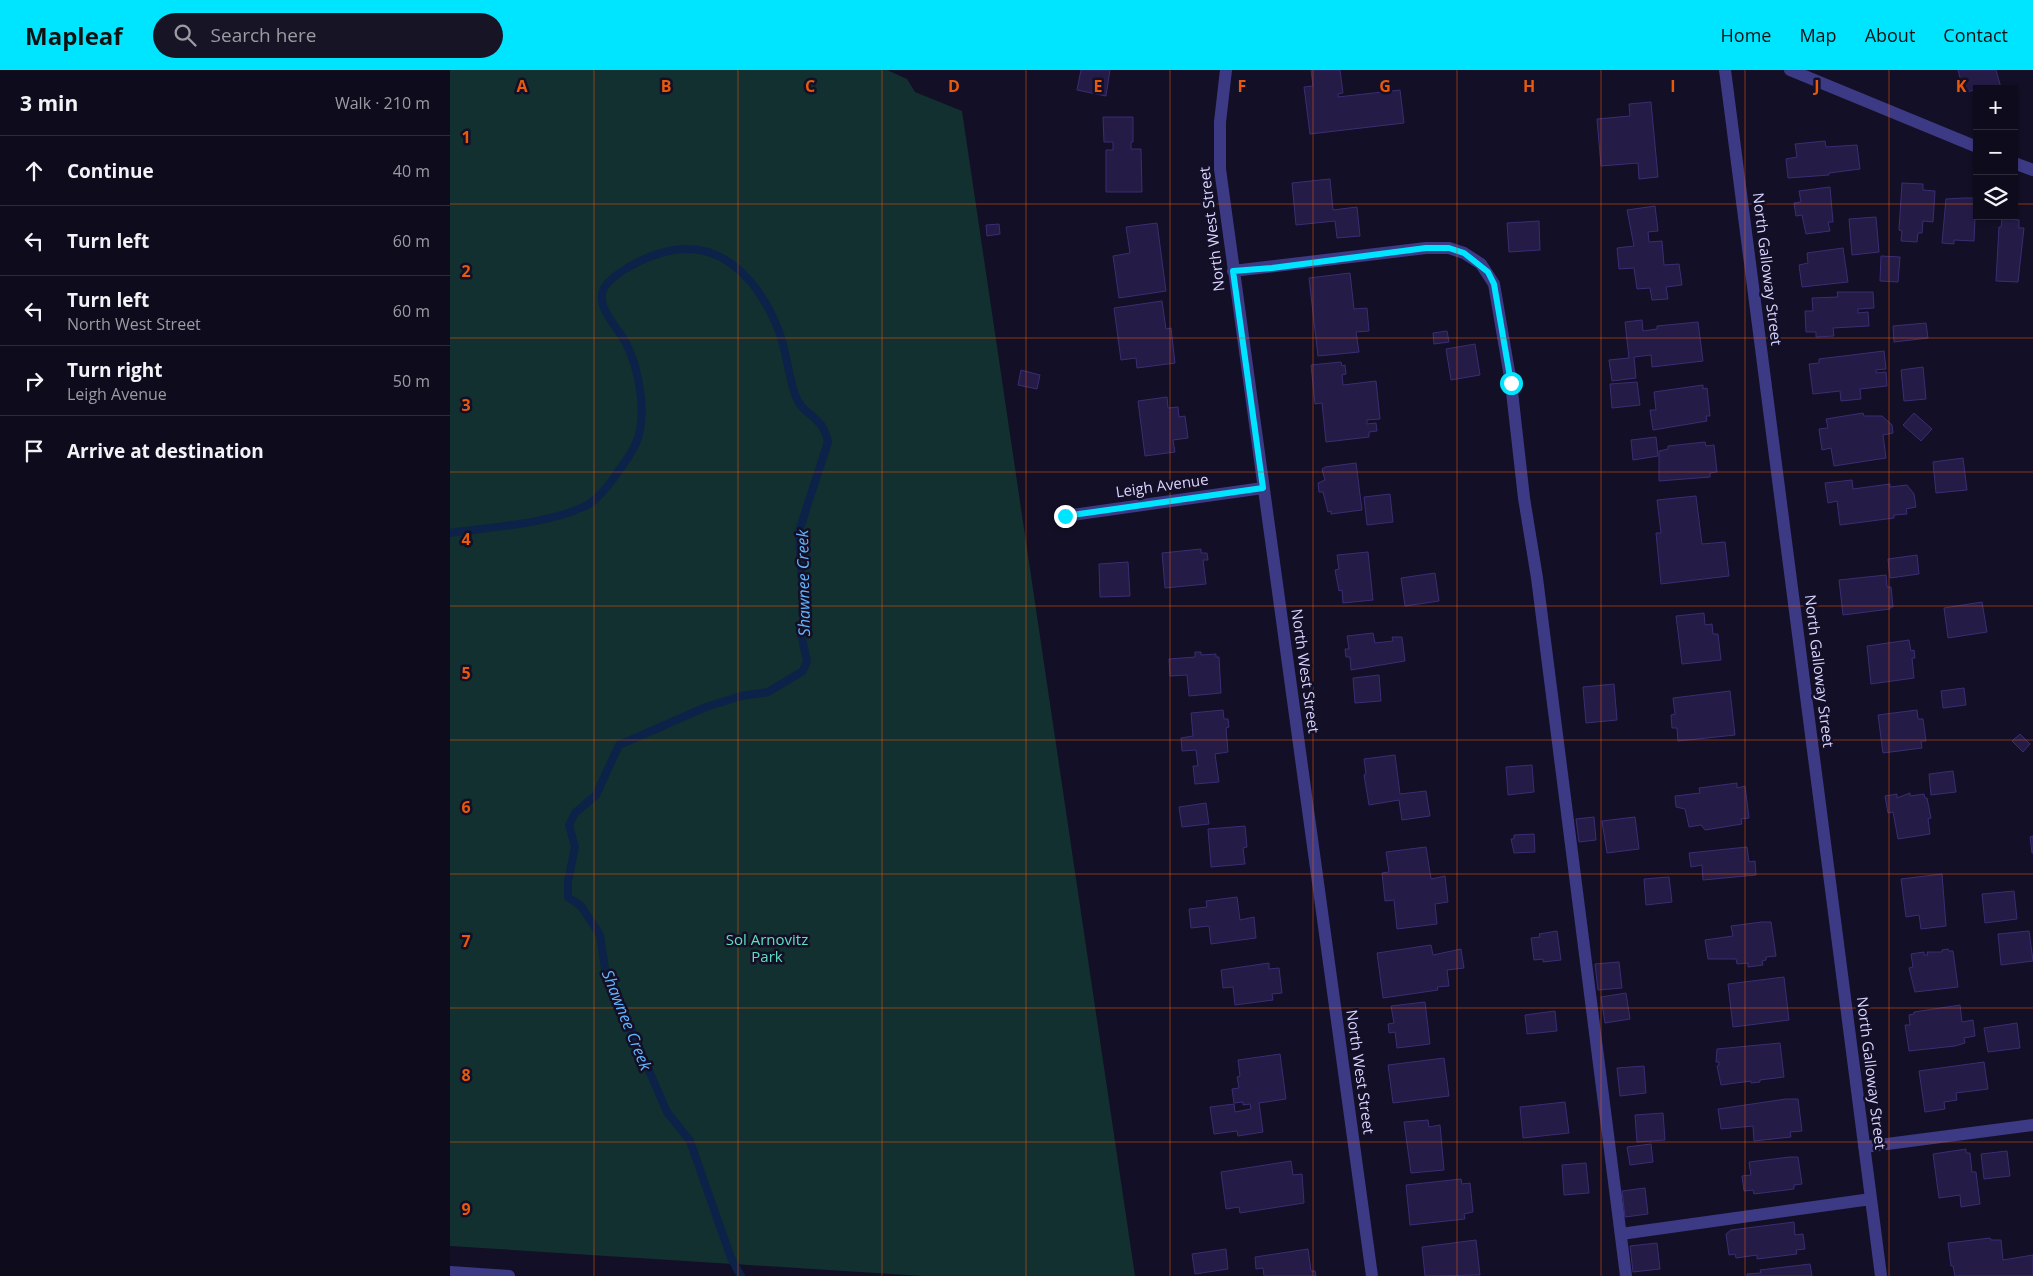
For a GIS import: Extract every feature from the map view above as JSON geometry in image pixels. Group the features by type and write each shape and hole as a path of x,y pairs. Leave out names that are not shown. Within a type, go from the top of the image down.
{"street":[{"name":"North West Street","path":"1226,70 1220,122 1220,169 1372,1276"},
{"name":"North Galloway Street","path":"1725,70 1881,1276"},
{"path":"1790,70 1973,145"},
{"path":"2018,164 2033,170"},
{"path":"1233,271 1272,268 1426,248 1449,248 1464,253 1481,264 1494,284 1511,383 1524,498 1537,578 1626,1276"},
{"name":"Leigh Avenue","path":"1065,516 1263,488"},
{"path":"1864,1147 2033,1125"},
{"path":"1621,1234 1871,1200"},
{"path":"450,1272 509,1276"}],"green space":[{"name":"Sol Arnovitz Park","path":"450,70 887,70 907,79 915,92 962,111 1135,1276 923,1276 450,1246"}],"building":[{"path":"1081,70 1110,70 1106,96 1077,90"},
{"path":"1311,70 1340,70 1343,93 1338,94 1338,97 1400,90 1404,123 1310,134 1304,87 1313,86"},
{"path":"1958,70 1996,70 2000,85 1973,85 1973,90 1964,93"},
{"path":"1651,102 1658,177 1639,179 1638,163 1601,166 1597,119 1630,116 1629,104"},
{"path":"1103,117 1133,117 1133,142 1131,142 1131,149 1141,149 1142,192 1106,192 1106,150 1113,150 1113,142 1104,142"},
{"path":"1825,141 1826,147 1857,145 1860,169 1829,173 1829,175 1788,178 1786,159 1797,157 1795,144"},
{"path":"1330,179 1333,210 1357,207 1360,236 1337,238 1335,221 1296,225 1292,183"},
{"path":"1902,183 1923,184 1923,190 1935,191 1933,222 1923,221 1922,233 1918,233 1917,242 1901,241 1902,231 1899,230"},
{"path":"1830,187 1833,222 1828,222 1830,231 1806,234 1802,215 1796,216 1794,203 1801,202 1799,191"},
{"path":"1973,198 1974,241 1954,240 1954,244 1942,243 1946,199"},
{"path":"1655,206 1658,231 1648,232 1649,242 1662,241 1664,265 1679,264 1682,285 1666,287 1668,299 1652,300 1650,288 1637,289 1634,268 1619,269 1617,248 1634,246 1627,210"},
{"path":"1876,217 1879,252 1852,255 1849,219"},
{"path":"2002,220 2018,220 2019,228 2024,228 2018,282 1996,281 1999,227 2001,227"},
{"path":"1539,221 1540,250 1509,252 1507,223"},
{"path":"1157,223 1166,291 1119,298 1113,256 1130,253 1126,227"},
{"path":"999,224 1000,234 987,236 986,225"},
{"path":"1843,248 1848,282 1802,287 1799,265 1808,263 1807,253"},
{"path":"1881,256 1900,257 1898,282 1880,281"},
{"path":"1350,273 1354,309 1367,308 1369,331 1356,332 1359,352 1318,356 1309,278"},
{"path":"1837,292 1873,292 1874,308 1858,309 1858,313 1868,312 1869,326 1833,328 1834,336 1816,337 1816,332 1806,332 1805,311 1813,311 1812,298 1838,297"},
{"path":"1162,301 1166,329 1171,328 1175,363 1137,368 1136,358 1121,360 1114,308"},
{"path":"1642,320 1643,331 1657,329 1657,326 1698,322 1703,361 1652,367 1651,355 1634,357 1636,378 1612,381 1609,360 1629,358 1625,322"},
{"path":"1926,323 1928,338 1894,342 1893,326"},
{"path":"1447,331 1449,342 1434,344 1433,333"},
{"path":"1475,344 1480,375 1451,380 1446,349"},
{"path":"1884,351 1886,369 1876,370 1876,373 1886,372 1887,386 1860,389 1861,399 1841,401 1840,391 1813,394 1809,364 1819,363 1819,359"},
{"path":"1341,362 1342,366 1345,365 1346,374 1342,375 1343,385 1376,381 1380,419 1367,420 1367,424 1376,423 1377,431 1369,432 1369,437 1326,442 1322,403 1315,404 1311,365"},
{"path":"1923,367 1926,399 1904,401 1901,370"},
{"path":"1021,370 1040,375 1037,389 1018,385"},
{"path":"1637,382 1640,405 1612,408 1610,384"},
{"path":"1703,385 1703,389 1707,388 1710,416 1706,416 1707,421 1653,430 1650,410 1656,410 1654,392"},
{"path":"1167,397 1168,408 1178,407 1179,417 1185,416 1188,438 1173,440 1175,452 1145,456 1138,401"},
{"path":"1863,413 1864,416 1882,416 1892,425 1893,433 1883,435 1886,458 1834,466 1831,448 1822,450 1819,429 1828,428 1826,419"},
{"path":"1914,413 1932,429 1921,441 1903,425"},
{"path":"1656,437 1658,456 1633,460 1631,440"},
{"path":"1705,442 1706,446 1714,445 1717,472 1710,473 1710,477 1659,481 1659,451 1668,449 1668,446"},
{"path":"1963,458 1967,490 1936,493 1933,462"},
{"path":"1356,463 1362,510 1331,514 1331,511 1328,512 1323,492 1319,492 1318,483 1325,480 1322,469"},
{"path":"1852,480 1853,489 1890,484 1890,487 1907,485 1914,494 1916,507 1906,509 1907,514 1894,515 1894,518 1840,525 1837,501 1828,503 1825,483"},
{"path":"1390,494 1393,522 1367,525 1364,497"},
{"path":"1696,496 1702,544 1725,542 1729,576 1661,584 1656,533 1661,533 1657,500"},
{"path":"1201,549 1201,553 1207,553 1208,560 1203,560 1206,584 1165,588 1162,553"},
{"path":"1368,552 1373,600 1343,603 1342,590 1339,591 1335,570 1339,569 1337,555"},
{"path":"1917,555 1919,574 1890,578 1888,559"},
{"path":"1128,562 1130,596 1100,597 1099,564"},
{"path":"1435,573 1439,601 1405,606 1401,578"},
{"path":"1886,575 1887,587 1891,587 1893,607 1890,607 1890,609 1843,615 1839,580"},
{"path":"1982,602 1987,632 1948,638 1944,608"},
{"path":"1704,613 1705,625 1712,624 1713,634 1718,634 1721,660 1682,664 1676,616"},
{"path":"1373,633 1375,643 1393,641 1392,637 1402,637 1405,661 1351,670 1350,657 1346,657 1345,649 1349,649 1347,636"},
{"path":"1909,640 1911,651 1914,650 1915,658 1912,658 1914,678 1871,684 1867,646"},
{"path":"1195,652 1201,652 1201,655 1216,654 1216,657 1219,657 1221,693 1189,696 1187,675 1170,676 1169,659 1195,657"},
{"path":"1379,675 1381,701 1355,703 1353,678"},
{"path":"1614,684 1617,720 1586,723 1583,687"},
{"path":"1964,688 1966,705 1943,708 1941,691"},
{"path":"1730,691 1735,735 1678,741 1677,728 1672,728 1671,715 1675,714 1673,698"},
{"path":"1223,710 1224,719 1228,719 1229,727 1226,728 1228,752 1215,754 1219,782 1195,784 1193,766 1198,766 1196,750 1182,751 1181,738 1193,736 1191,713"},
{"path":"1917,710 1918,719 1923,719 1926,741 1921,741 1922,748 1883,753 1878,715"},
{"path":"2020,734 2030,744 2023,752 2012,741"},
{"path":"1395,755 1400,794 1426,791 1430,816 1402,820 1399,800 1369,805 1364,775 1366,774 1364,759"},
{"path":"1532,765 1534,792 1508,795 1506,767"},
{"path":"1953,771 1956,792 1931,795 1929,774"},
{"path":"1737,783 1737,788 1745,786 1749,818 1741,819 1742,824 1705,830 1701,825 1689,827 1685,809 1676,807 1675,796 1700,793 1699,788"},
{"path":"1910,793 1910,796 1924,794 1925,798 1927,798 1931,818 1928,819 1930,834 1898,839 1893,812 1888,813 1885,796 1897,794 1897,798"},
{"path":"1206,803 1209,824 1182,827 1179,807"},
{"path":"1594,817 1596,840 1579,842 1576,819"},
{"path":"1635,817 1639,849 1607,853 1602,821"},
{"path":"1245,826 1247,847 1243,848 1245,864 1211,867 1208,829"},
{"path":"1534,834 1535,852 1514,853 1511,839 1514,839 1514,835"},
{"path":"2033,836 2033,853 2032,853 2030,837"},
{"path":"1426,847 1431,879 1445,876 1448,902 1435,904 1437,924 1397,929 1394,900 1385,901 1382,873 1389,872 1386,852"},
{"path":"1747,847 1749,862 1755,861 1756,875 1703,880 1702,865 1691,867 1689,853"},
{"path":"1942,874 1946,926 1921,929 1919,915 1906,917 1901,879"},
{"path":"1669,877 1672,902 1646,905 1644,879"},
{"path":"2014,891 2017,919 1985,923 1982,894"},
{"path":"1237,897 1240,920 1254,917 1256,938 1211,944 1209,926 1191,928 1189,909 1207,907 1206,901"},
{"path":"1771,922 1776,956 1766,957 1766,960 1762,961 1763,965 1748,967 1748,963 1737,964 1736,959 1708,959 1705,940 1733,936 1731,926"},
{"path":"1557,931 1561,960 1543,962 1543,959 1534,960 1531,938 1540,937 1539,934"},
{"path":"2029,931 2033,961 2001,965 1998,934"},
{"path":"1431,945 1433,955 1461,949 1464,968 1447,970 1449,986 1437,987 1438,990 1383,998 1377,953"},
{"path":"1948,949 1953,951 1958,987 1915,992 1909,968 1913,967 1911,954 1924,952 1924,955 1928,955 1927,952 1942,952 1942,950"},
{"path":"1619,962 1622,988 1598,990 1595,964"},
{"path":"1269,963 1269,969 1279,968 1282,993 1272,994 1273,1000 1235,1005 1233,987 1223,988 1221,970"},
{"path":"1784,977 1789,1020 1733,1027 1728,984"},
{"path":"1626,993 1630,1019 1605,1023 1601,997"},
{"path":"1425,1002 1430,1044 1397,1048 1395,1032 1389,1033 1388,1024 1394,1023 1391,1006"},
{"path":"1960,1005 1962,1022 1973,1020 1975,1036 1964,1038 1965,1043 1955,1046 1909,1051 1905,1025 1910,1025 1909,1015 1914,1014 1914,1012"},
{"path":"1555,1011 1557,1031 1527,1034 1525,1015"},
{"path":"2017,1023 2020,1048 1988,1052 1984,1028"},
{"path":"1780,1043 1784,1077 1760,1080 1760,1082 1751,1083 1751,1081 1721,1085 1717,1066 1719,1062 1716,1062 1717,1049"},
{"path":"1280,1054 1286,1099 1259,1103 1263,1132 1238,1136 1237,1131 1214,1134 1210,1107 1234,1104 1235,1112 1251,1109 1250,1104 1243,1105 1243,1102 1234,1103 1232,1089 1239,1088 1237,1077 1240,1076 1238,1060"},
{"path":"1444,1058 1449,1096 1393,1103 1388,1065"},
{"path":"1984,1062 1988,1089 1956,1093 1957,1100 1944,1102 1945,1109 1925,1112 1919,1071"},
{"path":"1644,1066 1646,1093 1620,1096 1617,1068"},
{"path":"1798,1099 1802,1131 1790,1132 1791,1137 1754,1141 1753,1126 1721,1129 1718,1109"},
{"path":"1565,1102 1569,1133 1523,1138 1520,1107"},
{"path":"1663,1113 1665,1140 1637,1142 1635,1115"},
{"path":"1428,1120 1429,1127 1440,1125 1444,1170 1411,1173 1404,1122"},
{"path":"1651,1144 1653,1162 1630,1165 1627,1147"},
{"path":"1966,1149 1966,1153 1970,1153 1972,1172 1976,1172 1980,1204 1961,1207 1960,1195 1939,1198 1933,1154"},
{"path":"2007,1151 2010,1176 1984,1179 1981,1154"},
{"path":"1798,1157 1802,1184 1794,1185 1794,1189 1754,1194 1753,1190 1744,1191 1742,1176 1751,1175 1749,1162"},
{"path":"1291,1161 1293,1175 1302,1174 1304,1203 1240,1213 1239,1207 1226,1209 1221,1172"},
{"path":"1586,1163 1589,1193 1564,1195 1562,1165"},
{"path":"1461,1179 1462,1184 1470,1183 1473,1212 1464,1214 1465,1219 1410,1225 1406,1185"},
{"path":"1645,1188 1648,1214 1625,1217 1622,1191"},
{"path":"1794,1222 1795,1235 1803,1234 1805,1249 1796,1250 1797,1254 1757,1259 1757,1255 1736,1258 1735,1254 1729,1255 1726,1234 1731,1230"},
{"path":"1990,1238 1991,1240 2001,1240 2003,1260 2033,1255 2033,1276 1955,1276 1953,1266 1951,1266 1948,1243"},
{"path":"1476,1240 1480,1275 1425,1276 1422,1247"},
{"path":"1657,1243 1660,1269 1633,1272 1630,1246"},
{"path":"1226,1249 1228,1269 1195,1274 1192,1254"},
{"path":"1308,1249 1311,1271 1315,1271 1316,1276 1264,1276 1263,1268 1256,1269 1255,1257"},
{"path":"1810,1264 1812,1276 1747,1276 1747,1274 1761,1273 1760,1270"}],"waterway":[{"name":"Shawnee Creek","path":"450,533 536,521 569,513 583,507 596,499 629,456 640,430 642,409 640,386 631,354 602,303 604,288 614,277 630,266 661,253 681,249 700,250 717,255 732,264 757,290 780,333 796,397 803,408 822,426 828,442 799,531 803,601 806,615 801,634 807,661 803,671 768,692 741,696 706,707 619,745 596,795 575,813 569,825 575,847 568,881 568,897 581,906 600,935 605,969 667,1112 690,1141 731,1258 741,1276"}],"route":[{"path":"1065,516 1263,488 1233,271 1272,268 1426,248 1449,248 1464,253 1481,264 1488,272 1494,284 1511,383"}]}
